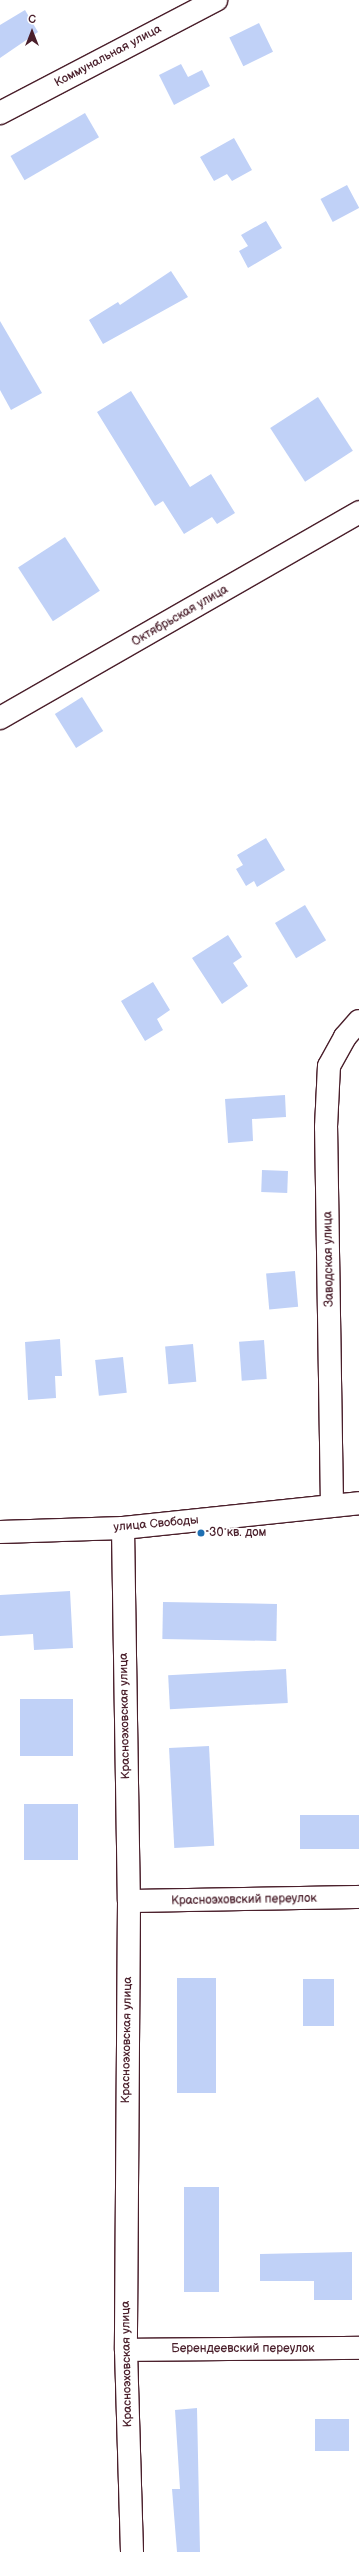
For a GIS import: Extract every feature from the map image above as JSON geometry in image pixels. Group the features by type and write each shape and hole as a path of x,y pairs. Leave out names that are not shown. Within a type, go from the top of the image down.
{"street":[{"name":"Коммунальная улица","path":"0,113 216,0"},
{"name":"Октябрьская улица","path":"0,718 359,512"},
{"name":"Заводская улица","path":"332,1506 326,1127 329,1066 345,1037 359,1021"},
{"name":"улица Свободы","path":"0,1532 123,1528 359,1503"},
{"name":"Красноэховская улица","path":"123,1528 129,1901 126,2350 132,2552"},
{"name":"Красноэховский переулок","path":"129,1901 359,1897"},
{"name":"Берендеевский переулок","path":"126,2350 359,2348"}],"building":[{"path":"25,10 38,32 0,58 0,25"},
{"path":"259,23 273,52 243,66 229,37"},
{"path":"181,64 188,77 202,70 210,86 174,105 159,75"},
{"path":"85,113 99,137 25,180 11,156"},
{"path":"234,138 252,170 232,181 227,174 214,181 200,157"},
{"path":"347,185 359,208 333,222 321,199"},
{"path":"266,221 282,248 248,268 239,251 248,246 241,235"},
{"path":"171,271 188,297 103,344 89,320 118,302 120,305"},
{"path":"0,321 42,393 11,410 0,390"},
{"path":"131,391 190,487 211,474 235,513 217,524 212,517 184,534 163,501 155,506 97,412"},
{"path":"318,397 353,451 305,482 270,428"},
{"path":"65,537 100,591 53,621 18,567"},
{"path":"82,697 103,731 76,748 55,714"},
{"path":"266,838 285,870 257,887 254,881 246,886 236,869 243,865 237,855"},
{"path":"305,905 326,940 296,958 275,923"},
{"path":"228,935 242,957 233,963 248,986 222,1004 192,958"},
{"path":"153,982 170,1010 157,1019 163,1030 145,1041 121,1001"},
{"path":"285,1095 286,1117 252,1119 253,1141 228,1143 225,1099"},
{"path":"262,1170 288,1171 287,1193 261,1192"},
{"path":"295,1271 298,1307 269,1309 266,1274"},
{"path":"60,1339 62,1376 55,1376 56,1398 28,1400 25,1342"},
{"path":"264,1340 267,1379 242,1381 239,1342"},
{"path":"193,1344 196,1382 168,1384 165,1346"},
{"path":"123,1357 127,1393 99,1396 95,1360"},
{"path":"70,1591 73,1648 34,1650 33,1634 0,1636 0,1595"},
{"path":"163,1602 277,1604 276,1641 162,1639"},
{"path":"286,1669 288,1703 170,1709 168,1675"},
{"path":"20,1699 73,1699 73,1756 20,1756"},
{"path":"209,1746 214,1846 174,1848 169,1748"},
{"path":"24,1804 78,1804 78,1860 24,1860"},
{"path":"300,1815 359,1815 359,1849 300,1849"},
{"path":"177,1978 216,1978 216,2093 177,2093"},
{"path":"303,1979 334,1979 334,2026 303,2026"},
{"path":"184,2187 219,2187 219,2292 184,2292"},
{"path":"352,2252 352,2300 314,2300 314,2281 260,2281 260,2254"},
{"path":"197,2408 200,2552 177,2552 172,2489 180,2489 175,2410"},
{"path":"315,2419 349,2419 349,2451 315,2451"}],"place":[{"name":"30 кв. дом","path":"201,1533"}]}
